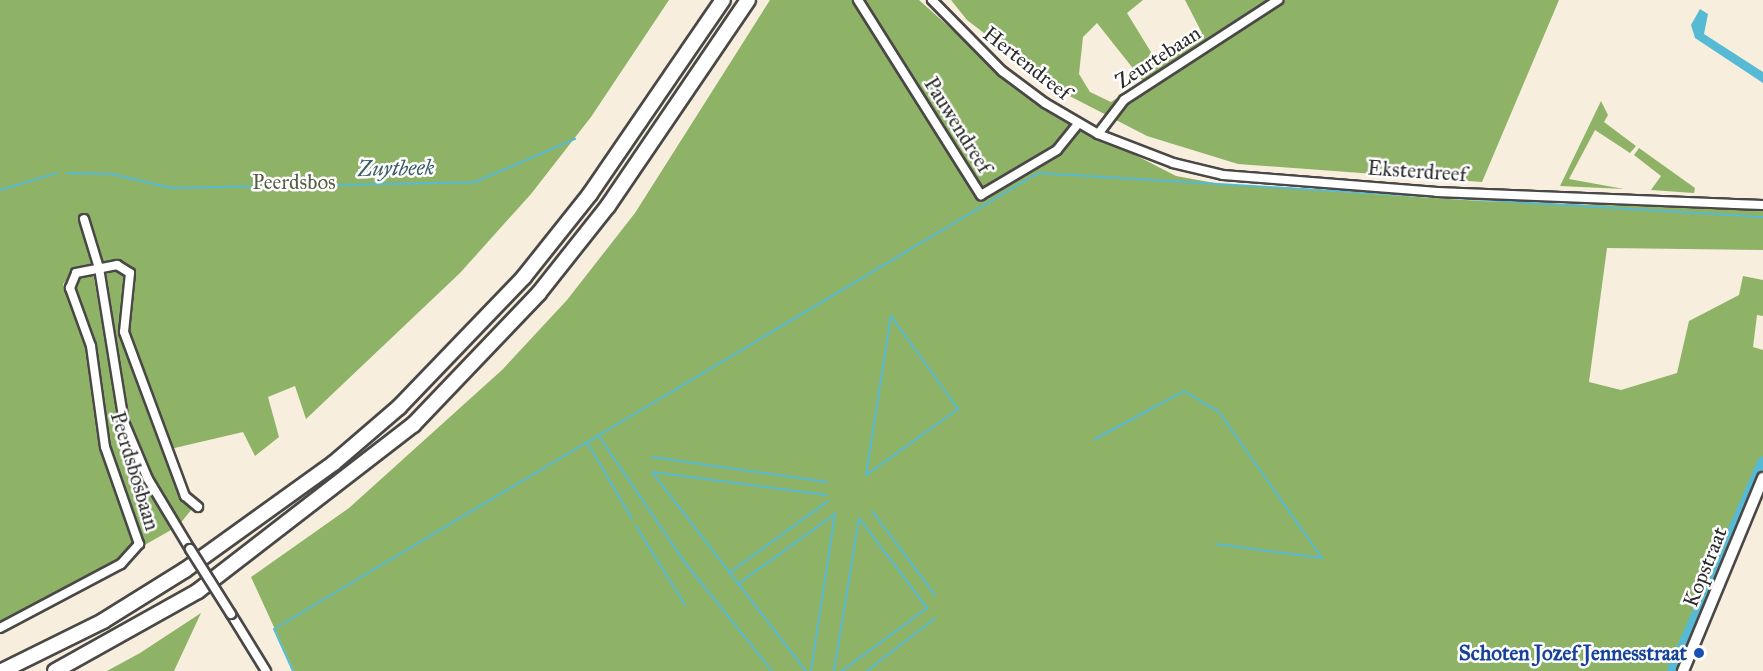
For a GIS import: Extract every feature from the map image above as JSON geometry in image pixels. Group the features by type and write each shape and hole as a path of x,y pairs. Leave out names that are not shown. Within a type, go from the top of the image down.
{"highway":[{"path":"2,671 103,621 185,570 299,490 399,407 508,295 583,203 723,0"},
{"path":"55,671 198,591 330,495 413,425 539,293 595,223 668,124 748,0"}],"main road":[{"name":"Kopstraat","path":"1683,671 1763,478"}],"street":[{"name":"Pauwendreef","path":"858,0 981,195 1057,150 1078,124"},
{"name":"Hertendreef","path":"932,0 1002,71 1078,124"},
{"name":"Zeurtebaan","path":"1098,134 1124,100 1278,0"},
{"name":"Eksterdreef","path":"1078,124 1173,164 1223,175 1437,192 1763,205"},
{"name":"Peerdsbosbaan","path":"84,219 99,268 124,422 148,479 267,671"},
{"name":"Peerdsbosbaan","path":"0,628 121,564 139,544 105,447 91,346 70,288 76,273 117,265 130,273 124,332 185,496 198,507"}],"green space":[{"name":"Peerdsbos","path":"0,0 669,0 591,117 531,194 460,273 306,419 295,386 268,397 279,437 255,456 243,432 166,450 192,509 178,526 145,466 123,405 103,276 114,270 126,275 121,334 135,271 117,260 79,267 63,284 87,352 101,451 135,545 93,578 0,625"},
{"path":"770,0 919,0 1034,103 1176,176 1220,184 1480,201 1763,210 1763,250 1607,248 1589,382 1621,390 1677,373 1689,321 1739,295 1743,276 1763,280 1763,316 1757,315 1753,347 1763,350 1763,457 1674,671 294,671 251,577 349,508 502,370 567,300 635,213"},
{"path":"951,0 1143,0 1127,13 1157,62 1202,33 1185,0 1559,0 1482,182 1238,164 1147,136 1058,90 967,20","holes":["1097,23 1143,81 1111,102 1090,92 1079,74 1083,37"]},
{"path":"1601,101 1608,115 1604,122 1636,146 1630,153 1595,130 1569,179 1624,189 1560,186"},
{"path":"1639,148 1695,188 1694,193 1651,190 1661,176 1634,155"},
{"path":"93,272 116,405 131,455 171,530 143,546 107,437 93,343 72,288 74,277"},
{"path":"201,613 174,671 107,671 140,653"}],"water":[{"path":"1700,9 1708,14 1704,34 1763,72 1763,83 1695,38 1691,25"}],"waterway":[{"name":"Zuytbeek","path":"67,173 112,174 171,188 475,182 575,139"},
{"name":"Zuytbeek","path":"0,190 57,173"},
{"path":"293,671 274,629 1038,173 1763,217"},
{"path":"891,316 958,409 866,475 891,316"},
{"path":"1095,439 1184,391 1219,412 1322,558 1216,544"},
{"path":"598,435 686,564 772,671"},
{"path":"587,442 632,519"},
{"path":"652,457 827,482"},
{"path":"1673,671 1763,463"},
{"path":"652,472 806,671"},
{"path":"652,472 826,495"},
{"path":"729,573 828,501"},
{"path":"872,511 935,595"},
{"path":"738,584 835,514 811,671"},
{"path":"834,671 859,518 927,608 842,671"},
{"path":"636,526 685,605"},
{"path":"867,671 935,618"}],"place":[{"name":"Schoten Jozef Jennesstraat","path":"1699,653"}]}
